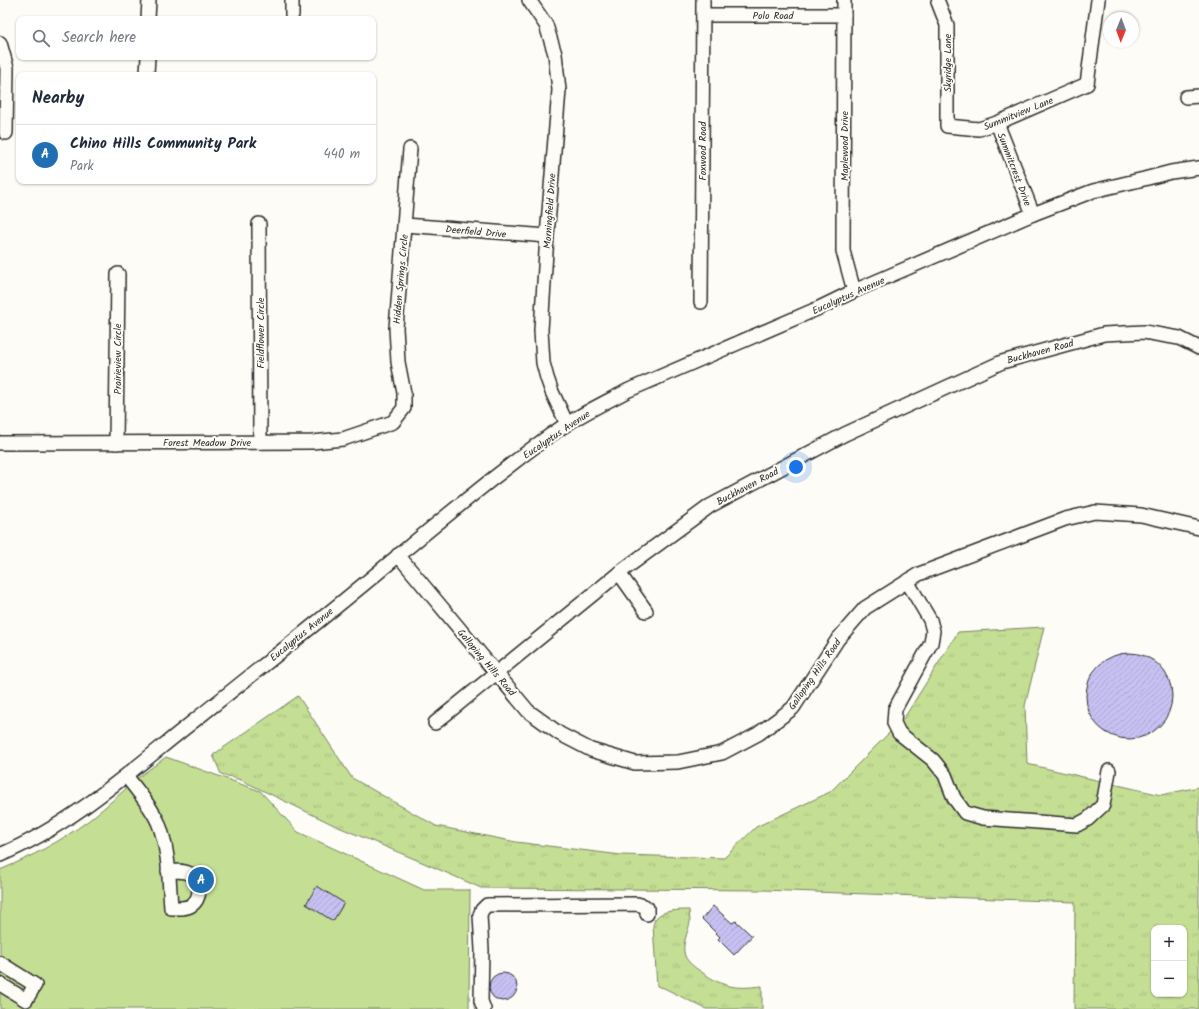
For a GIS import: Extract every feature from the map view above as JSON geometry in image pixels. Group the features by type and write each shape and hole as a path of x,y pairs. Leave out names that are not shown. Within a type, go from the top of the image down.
{"street":[{"path":"148,16 149,0"},
{"path":"292,0 292,15"},
{"name":"Morningfield Drive","path":"529,0 546,25 555,54 559,90 541,330 543,363 552,392 566,424"},
{"name":"Foxwood Road","path":"701,302 703,0"},
{"name":"Maplewood Drive","path":"844,0 843,251 854,291"},
{"name":"Summitview Lane","path":"947,126 979,129 997,123 1087,84 1098,0"},
{"name":"Skyridge Lane","path":"938,2 948,25 947,126"},
{"name":"Polo Road","path":"703,16 844,15"},
{"path":"0,43 7,68 6,133"},
{"path":"148,60 148,72"},
{"name":"Summitcrest Drive","path":"997,123 1033,214"},
{"name":"Hidden Springs Circle","path":"404,408 404,393 398,362 396,328 410,149"},
{"name":"Eucalyptus Avenue","path":"0,855 28,842 55,826 126,776 528,451 566,424 629,390 1033,214 1093,191 1171,172 1199,168"},
{"name":"Fieldflower Circle","path":"259,224 260,442"},
{"name":"Deerfield Drive","path":"405,225 547,236"},
{"name":"Prairieview Circle","path":"116,443 118,274"},
{"name":"Buckhaven Road","path":"435,723 619,573 710,506 845,434 1002,362 1104,334 1144,332 1179,338 1199,348"},
{"name":"Forest Meadow Drive","path":"0,443 312,442 343,439 393,422 404,408"},
{"name":"Galloping Hills Road","path":"398,555 528,711 560,734 591,750 636,763 678,762 722,753 758,734 793,708 838,639 865,608 919,574 1065,519 1095,512 1141,515 1199,528"},
{"path":"619,573 646,611"},
{"path":"907,581 930,620 933,631 931,644 895,710 894,723 899,733 933,760 945,776 954,798 965,812 983,818 1077,825 1088,819 1103,805 1110,771"},
{"path":"126,776 144,799 157,821 165,847 171,908 184,908 190,906 196,901 199,894 199,887 195,877 190,873 182,871 168,871"},
{"path":"482,1006 482,950 480,915 482,910 487,905 637,904 647,908 647,914"},
{"path":"0,984 26,1000 35,985 2,969"}],"green space":[{"path":"1044,627 1025,706 1027,764 1161,795 1199,787 1199,1009 1074,1009 1075,902 763,890 481,888 336,826 241,780 221,774 213,755 298,696 352,778 436,826 516,842 621,855 724,858 756,827 830,792 904,718 958,632"},
{"path":"166,757 260,791 298,832 424,890 470,890 469,1009 0,1009 0,870 46,848 78,828 139,777"},
{"path":"677,910 689,910 690,922 684,948 686,959 693,966 718,982 738,987 762,986 762,1009 706,1009 657,986 653,926 655,920 663,913"}],"building":[{"path":"1129,653 1145,656 1153,660 1165,672 1169,680 1172,696 1169,712 1165,720 1153,732 1145,736 1129,739 1113,736 1105,732 1093,720 1089,712 1086,696 1089,680 1093,672 1105,660 1113,656"},
{"path":"317,886 344,903 333,921 306,904"},
{"path":"713,906 732,923 736,921 752,936 734,955 718,939 720,937 702,919"},
{"path":"503,973 513,977 517,987 513,997 503,1001 493,997 489,987 493,977"}],"place":[{"name":"Chino Hills Community Park","path":"201,880"}]}
